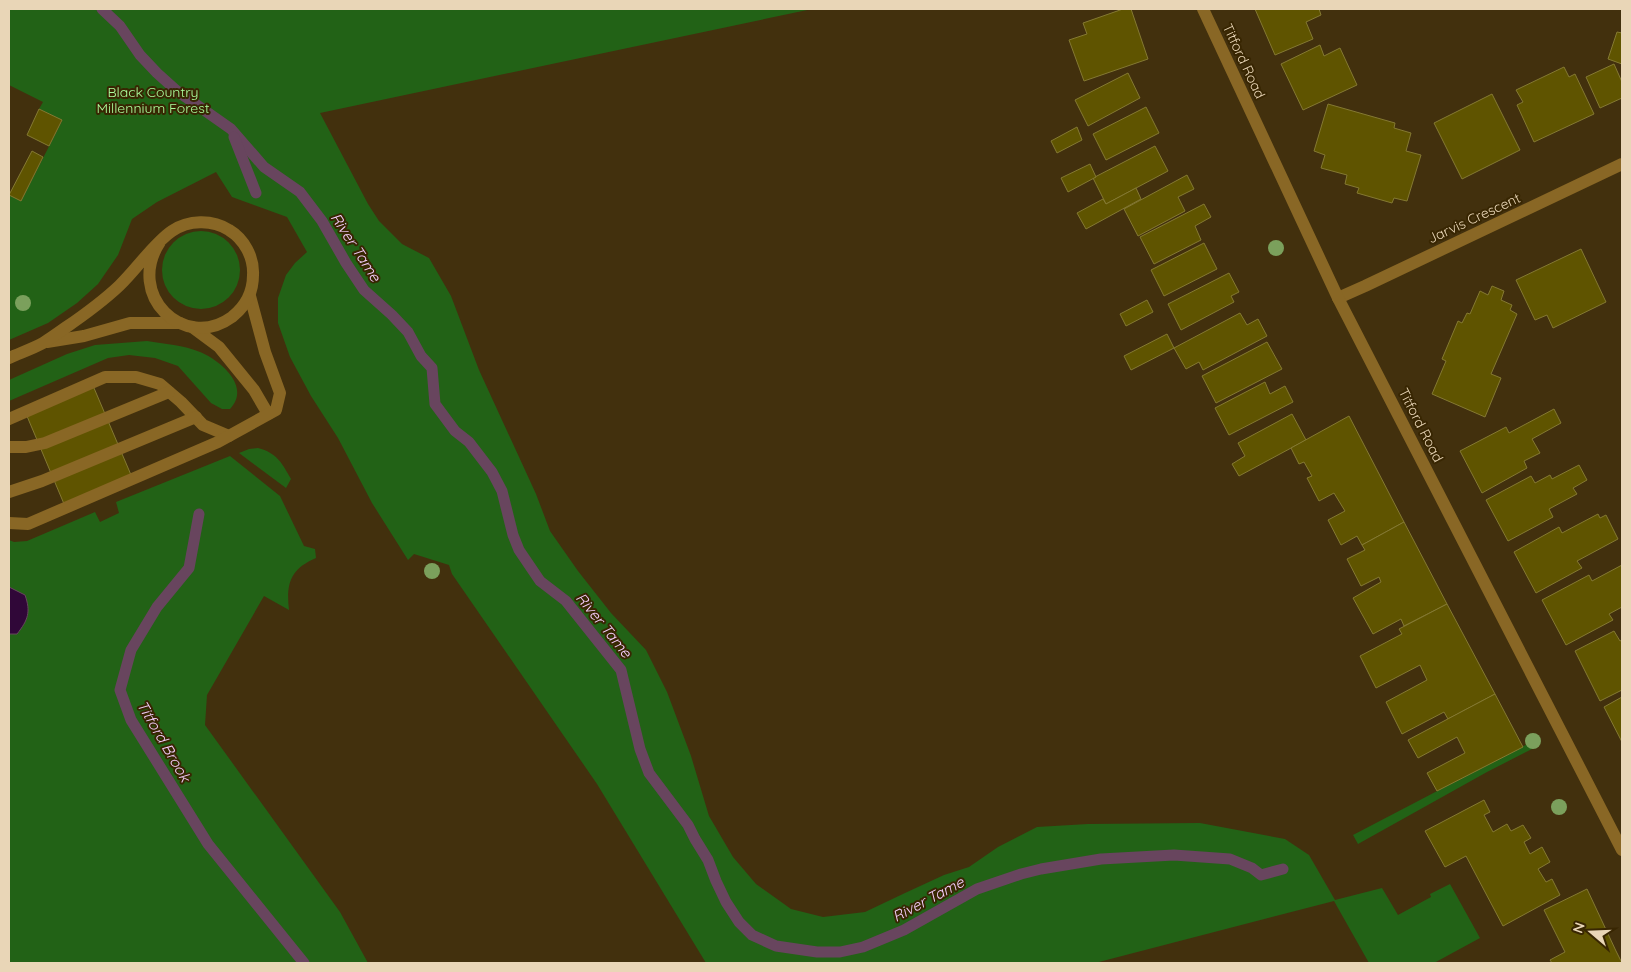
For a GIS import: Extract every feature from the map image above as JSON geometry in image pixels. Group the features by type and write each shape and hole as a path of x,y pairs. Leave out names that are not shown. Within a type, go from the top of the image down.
{"street":[{"name":"Titford Road","path":"1203,9 1338,298 1622,850"},
{"name":"Jarvis Crescent","path":"1338,298 1622,164"},
{"path":"9,358 44,342 94,308 120,285 171,231 185,225 200,222 215,224 229,230 241,240 249,253 254,267 250,296 240,311 226,321 209,327 130,323 84,336 44,342"},
{"path":"160,242 150,263 150,288 154,299 170,317 186,325 219,347 254,390 268,414"},
{"path":"9,523 28,524 229,436 276,410 280,393 265,352 250,296"},
{"path":"9,419 105,378 136,377 160,384 203,425 229,436"},
{"path":"9,447 26,447 45,443 169,392"},
{"path":"9,492 42,482 196,417"}],"green space":[{"name":"Black Country Millennium Forest","path":"9,9 812,9 320,113 368,204 379,221 402,244 429,258 451,296 479,370 536,494 550,531 611,613 646,650 667,692 691,756 709,816 733,857 756,884 791,909 823,917 865,912 944,875 969,867 998,847 1037,827 1088,824 1200,823 1285,839 1309,855 1335,900 1382,888 1398,915 1431,897 1430,894 1450,884 1480,938 1434,963 1369,963 1334,901 1095,963 706,963 597,784 452,574 449,565 414,554 408,560 372,503 338,438 311,396 290,357 278,323 278,298 286,275 307,252 287,217 232,197 216,172 157,202 132,219 118,255 98,284 77,303 48,323 9,340 9,195 21,201 62,121 39,109 43,102 9,85"},
{"path":"201,231 216,234 229,242 237,255 240,270 237,285 229,298 216,306 201,309 186,306 173,298 165,285 162,270 165,255 173,242 186,234"},
{"path":"147,341 187,348 200,352 216,361 231,375 235,383 236,401 230,409 222,409 211,403 178,366 155,358 129,355 108,358 9,401 9,380 67,354 95,345"},
{"path":"258,448 270,453 282,463 291,479 286,488 239,453"},
{"path":"230,456 280,496 304,546 315,549 316,558 307,562 295,572 289,585 289,610 264,596 207,695 205,725 340,912 368,963 9,963 9,540 14,542 27,541 95,512 100,522 119,513 116,502"},
{"path":"1533,741 1536,747 1358,844 1353,835"}],"shaded area":[{"path":"9,587 25,595 28,606 26,620 17,634 9,634"}],"building":[{"path":"1123,9 1131,9 1148,59 1084,81 1069,40 1087,34 1083,23"},
{"path":"1255,9 1319,9 1321,15 1306,22 1313,39 1275,55"},
{"path":"1617,32 1622,33 1622,64 1608,59"},
{"path":"1320,45 1324,56 1340,48 1357,85 1303,110 1281,64"},
{"path":"1614,64 1622,82 1622,98 1600,108 1586,77"},
{"path":"1564,67 1569,77 1575,74 1594,114 1534,142 1517,105 1523,102 1516,90"},
{"path":"1128,73 1140,98 1088,126 1075,100"},
{"path":"1492,94 1520,150 1462,179 1434,123"},
{"path":"1328,104 1395,123 1394,128 1411,133 1406,151 1421,155 1407,201 1394,198 1392,203 1357,193 1359,188 1345,184 1347,175 1321,168 1325,155 1314,151"},
{"path":"1146,107 1159,133 1106,160 1093,134"},
{"path":"39,109 62,120 49,146 27,135"},
{"path":"1077,127 1082,140 1057,153 1051,141"},
{"path":"1155,146 1168,171 1106,204 1093,178"},
{"path":"32,151 43,157 21,201 9,195"},
{"path":"1090,164 1096,177 1068,192 1061,178"},
{"path":"1187,175 1194,189 1178,197 1185,211 1138,236 1124,209"},
{"path":"1136,188 1141,199 1086,229 1077,213 1103,199 1106,204"},
{"path":"1204,204 1211,217 1195,226 1201,240 1154,264 1140,237"},
{"path":"1204,243 1217,269 1164,296 1151,270"},
{"path":"1581,249 1606,302 1553,328 1547,315 1535,320 1516,280"},
{"path":"1229,273 1239,292 1231,296 1234,302 1181,330 1168,304"},
{"path":"1492,286 1504,291 1501,300 1512,305 1510,310 1517,314 1491,374 1501,378 1485,417 1432,394 1446,361 1442,359 1458,321 1462,323 1467,313 1470,314 1480,291 1488,295"},
{"path":"1147,300 1153,312 1126,326 1120,314"},
{"path":"1240,313 1247,325 1258,319 1267,336 1203,370 1199,362 1186,369 1174,348"},
{"path":"1167,334 1174,348 1131,370 1124,356"},
{"path":"1267,342 1282,369 1216,403 1202,376"},
{"path":"91,381 134,482 67,511 24,409"},
{"path":"1265,382 1270,394 1285,386 1293,402 1229,435 1215,408"},
{"path":"1554,409 1561,423 1532,439 1540,453 1524,461 1527,468 1482,493 1460,451 1506,427 1509,433"},
{"path":"1292,414 1306,440 1239,476 1232,464 1245,456 1238,443"},
{"path":"1349,416 1404,522 1362,545 1357,536 1341,545 1328,520 1345,511 1334,493 1319,501 1307,478 1312,476 1304,462 1299,464 1291,448"},
{"path":"1579,465 1587,480 1573,488 1577,494 1549,509 1553,517 1508,541 1486,500 1531,476 1535,483 1550,475 1552,479"},
{"path":"1598,514 1600,518 1606,515 1618,539 1577,561 1582,568 1536,593 1514,552 1559,527 1562,533"},
{"path":"1404,522 1447,604 1404,626 1401,619 1373,634 1353,598 1381,582 1379,577 1361,586 1347,559 1365,550 1362,545"},
{"path":"1622,565 1622,607 1609,614 1613,620 1566,645 1542,600 1589,575 1592,581"},
{"path":"1447,604 1495,694 1448,719 1444,712 1402,734 1386,702 1427,680 1420,665 1376,688 1360,656 1402,634 1399,629"},
{"path":"1614,631 1620,641 1622,640 1622,690 1600,701 1575,651"},
{"path":"1495,694 1523,747 1437,791 1427,773 1465,753 1457,737 1418,758 1408,740"},
{"path":"1622,697 1622,742 1604,707"},
{"path":"1484,800 1490,812 1484,815 1493,832 1507,824 1511,831 1523,825 1531,838 1524,842 1530,854 1542,847 1550,862 1538,869 1546,882 1552,879 1560,895 1503,926 1466,856 1445,867 1425,831"},
{"path":"1587,889 1622,963 1552,963 1550,960 1565,952 1544,910"}],"waterway":[{"name":"River Tame","path":"102,9 120,26 140,55 157,73 177,91 231,129 264,167 300,192 322,221 364,290 408,332 421,356 432,368 435,404 455,431 469,442 492,472 502,491 513,535 519,550 540,581 566,601 621,670 640,749 649,773 688,825 708,860 726,902 739,922 752,935 776,946 817,952 840,952 863,947 904,930 977,889 1041,869 1101,859 1174,855 1230,859 1252,868 1261,875 1283,869"},
{"name":"Titford Brook","path":"234,137 256,193"},
{"name":"Titford Brook","path":"199,514 189,568 157,607 131,650 120,690 131,720 208,844 304,963"}]}
